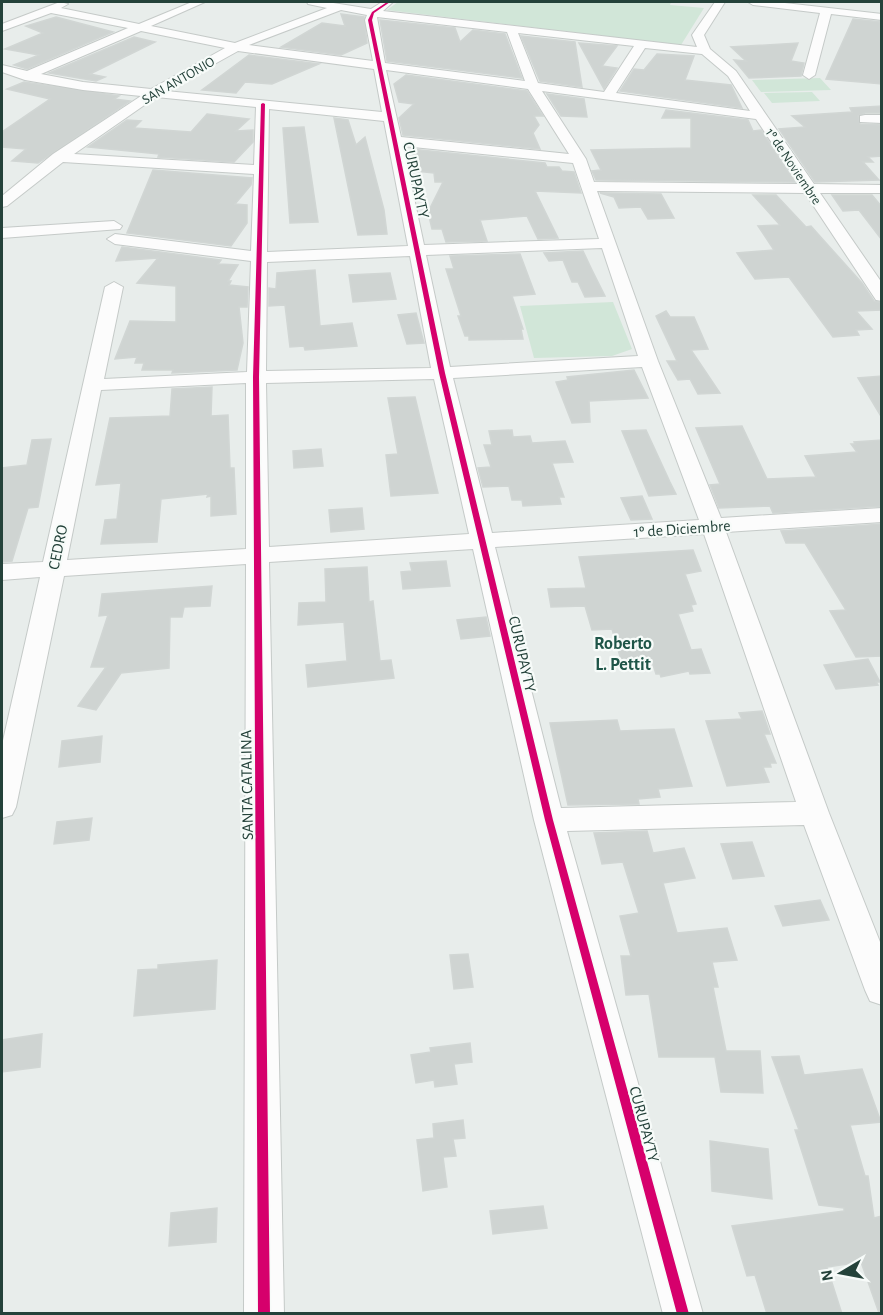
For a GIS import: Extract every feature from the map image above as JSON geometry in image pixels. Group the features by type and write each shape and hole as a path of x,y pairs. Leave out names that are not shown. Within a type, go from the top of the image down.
{"street":[{"path":"4,25 68,2"},
{"path":"2,83 28,75 200,2"},
{"path":"312,2 373,12 511,28 642,43 703,47 698,35 720,2"},
{"path":"373,12 388,2"},
{"path":"753,2 804,5 826,10 882,16"},
{"name":"SAN ANTONIO","path":"2,203 58,157 150,93 236,47 341,7"},
{"path":"49,9 236,47 760,116"},
{"path":"809,75 826,10"},
{"name":"CURUPAYTY","path":"373,12 370,20 388,117 395,141 442,373 482,542 549,820 682,1314"},
{"path":"511,28 533,87 579,159 649,361 713,526 814,813 882,990"},
{"path":"607,96 642,43"},
{"name":"1º de Noviembre","path":"703,47 732,74 882,296"},
{"path":"2,69 83,86 388,117"},
{"name":"SANTA CATALINA","path":"263,104 256,377 264,1314"},
{"path":"865,118 882,119"},
{"path":"395,141 579,159"},
{"path":"58,157 260,170"},
{"path":"588,186 882,189"},
{"path":"2,233 115,232 258,256 607,243"},
{"name":"CEDRO","path":"2,807 114,287"},
{"path":"92,385 256,377 442,373 649,361"},
{"name":"1º de Diciembre","path":"2,572 882,514"},
{"path":"549,820 814,813"}],"green space":[{"path":"398,2 671,2 670,5 704,8 681,45 387,10"},
{"path":"820,78 831,90 761,92 752,80"},
{"path":"812,92 820,101 772,103 764,93"},
{"path":"613,302 632,349 612,356 534,358 520,306"}],"building":[{"path":"341,14 364,17 367,43 341,55 281,47 322,23 345,26"},
{"path":"56,17 113,32 27,69 14,65 39,55 5,49 43,33 26,26"},
{"path":"853,19 882,22 882,84 826,79"},
{"path":"380,20 455,28 460,42 473,30 505,34 522,78 387,61"},
{"path":"521,36 575,42 582,87 540,81"},
{"path":"134,37 155,42 90,74 105,77 96,81 49,73"},
{"path":"579,43 617,46 602,66 617,68 604,89"},
{"path":"798,43 791,61 804,63 801,76 749,78 734,60 746,61 731,47"},
{"path":"657,54 694,56 685,80 731,85 742,108 620,91 634,69 644,70"},
{"path":"249,55 319,64 272,84 245,82 236,93 202,90"},
{"path":"406,75 527,91 543,116 534,116 539,125 533,133 540,149 403,135 399,118 414,104 399,102 394,84"},
{"path":"24,82 119,96 114,99 130,101 38,163 12,161 26,149 2,147 2,132 50,99 7,89"},
{"path":"547,94 584,99 587,117 561,116"},
{"path":"882,106 882,113 865,113 858,116 860,124 882,125 882,156 868,157 873,162 863,162 879,180 815,182 779,129 805,127 792,116 852,112 850,108"},
{"path":"666,110 748,120 753,131 761,130 795,182 596,180 592,171 601,170 591,150 691,148 691,118 662,118"},
{"path":"207,114 249,119 236,131 253,130 253,142 234,162 158,157 159,154 88,147 127,120 141,121 134,128 191,132"},
{"path":"334,118 348,120 356,145 365,137 384,210 387,234 358,235"},
{"path":"304,127 318,222 290,223 283,128"},
{"path":"411,149 545,163 547,167 559,167 562,171 574,172 581,193 535,191 558,238 538,239 527,216 480,220 487,241 446,242 442,229 432,229 428,212 443,182 435,182 434,173 416,171"},
{"path":"153,170 252,178 251,185 235,204 247,205 247,223 231,246 127,233"},
{"path":"600,193 661,194 674,218 648,219 641,207 619,208 614,197"},
{"path":"753,195 776,195 806,227 811,226 862,283 874,301 882,303 882,310 856,311 872,329 856,330 859,335 833,337 789,277 755,279 737,253 774,250 758,226 780,225"},
{"path":"832,195 872,195 882,207 882,240 859,210 843,211"},
{"path":"122,247 221,260 218,264 238,265 228,281 231,281 229,285 248,287 247,307 239,307 243,343 237,370 172,373 173,370 142,370 144,363 135,363 137,357 115,359 130,321 176,322 176,286 137,283 158,258 116,261"},
{"path":"583,251 605,296 585,297 578,282 572,282 563,260 549,261 544,253"},
{"path":"520,254 535,294 512,296 523,329 521,329 523,339 469,340 469,336 465,336 458,316 461,316 446,269 454,269 450,256"},
{"path":"315,270 320,326 352,323 357,346 305,350 304,346 290,347 285,305 269,306 269,288 276,289 277,273"},
{"path":"390,273 396,299 353,302 349,275"},
{"path":"666,311 670,317 694,317 708,349 691,350 720,393 698,394 690,379 678,380 667,361 677,361 656,316"},
{"path":"416,313 424,343 407,344 398,315"},
{"path":"634,370 648,398 589,401 590,422 572,423 556,382 568,380 567,377"},
{"path":"882,376 882,418 858,378"},
{"path":"212,387 211,416 228,415 230,468 234,468 236,514 211,516 211,496 207,497 208,494 161,499 157,542 101,544 105,520 117,519 121,483 96,485 110,418 170,416 172,389"},
{"path":"415,397 438,493 391,496 386,455 398,454 388,398"},
{"path":"742,426 767,479 816,477 805,456 857,452 851,444 855,444 854,442 882,440 882,506 773,513 770,506 719,508 710,485 720,484 696,428"},
{"path":"512,430 513,437 530,436 532,443 565,441 573,462 552,463 564,497 559,497 561,504 523,506 522,500 512,500 509,486 483,487 478,468 491,467 484,445 492,445 489,431"},
{"path":"646,430 676,494 649,496 622,431"},
{"path":"51,439 38,507 28,508 12,561 2,562 2,468 27,465 32,440"},
{"path":"321,449 323,466 294,468 293,451"},
{"path":"642,496 652,519 631,520 621,498"},
{"path":"362,508 364,529 331,532 329,510"},
{"path":"882,524 882,656 856,657 830,611 846,610 805,543 786,543 781,531"},
{"path":"693,550 701,571 685,574 696,604 691,605 693,611 678,614 691,650 701,649 710,673 690,674 689,671 661,677 660,674 656,674 651,658 621,660 612,629 592,630 585,606 551,607 548,589 586,588 579,557"},
{"path":"446,561 450,586 403,589 401,572 412,571 410,563"},
{"path":"367,567 369,602 373,601 380,661 391,660 394,678 308,687 306,665 347,661 344,622 298,625 299,603 326,602 325,569"},
{"path":"212,586 210,606 184,607 182,617 170,617 169,668 121,673 96,710 78,706 106,667 91,667 108,615 99,616 102,594"},
{"path":"486,617 490,636 461,639 457,620"},
{"path":"868,659 880,682 876,682 878,685 836,689 824,665"},
{"path":"762,711 770,734 764,734 776,763 770,763 771,767 763,767 769,782 727,786 706,721 742,719 739,713"},
{"path":"617,720 620,731 674,729 692,786 658,789 660,797 638,799 639,804 568,805 550,723"},
{"path":"102,736 100,762 59,767 62,741"},
{"path":"92,818 89,840 54,844 57,822"},
{"path":"647,831 653,853 684,848 695,878 663,883 677,933 727,928 737,960 712,962 718,987 713,987 726,1051 760,1051 763,1093 721,1092 715,1057 659,1057 649,994 626,995 621,956 631,956 620,916 639,913 623,862 602,864 594,833"},
{"path":"752,842 764,876 733,879 721,844"},
{"path":"820,900 829,920 783,926 775,906"},
{"path":"468,954 473,987 454,989 450,955"},
{"path":"217,960 215,1009 134,1016 138,970 158,969 158,965"},
{"path":"42,1034 40,1067 2,1072 2,1040"},
{"path":"470,1043 472,1062 454,1064 457,1084 435,1087 434,1080 416,1083 411,1055 431,1052 430,1048"},
{"path":"799,1056 804,1075 862,1069 881,1122 850,1125 865,1176 868,1176 874,1218 882,1216 882,1313 879,1313 861,1262 827,1267 842,1314 767,1314 755,1275 747,1276 732,1226 844,1211 844,1208 819,1205 795,1130 799,1130 772,1057"},
{"path":"463,1120 465,1138 453,1139 456,1156 443,1157 447,1187 423,1191 417,1140 434,1138 433,1124"},
{"path":"710,1141 768,1149 772,1199 712,1191"},
{"path":"543,1206 547,1228 493,1234 490,1211"},
{"path":"217,1208 216,1242 169,1246 171,1213"}],"cycle path":[{"path":"388,2 373,13 370,20 442,373 549,820 683,1314"},
{"path":"263,104 256,377 264,1314"}],"district":[{"name":"Roberto L. Pettit","path":"623,653"}]}
